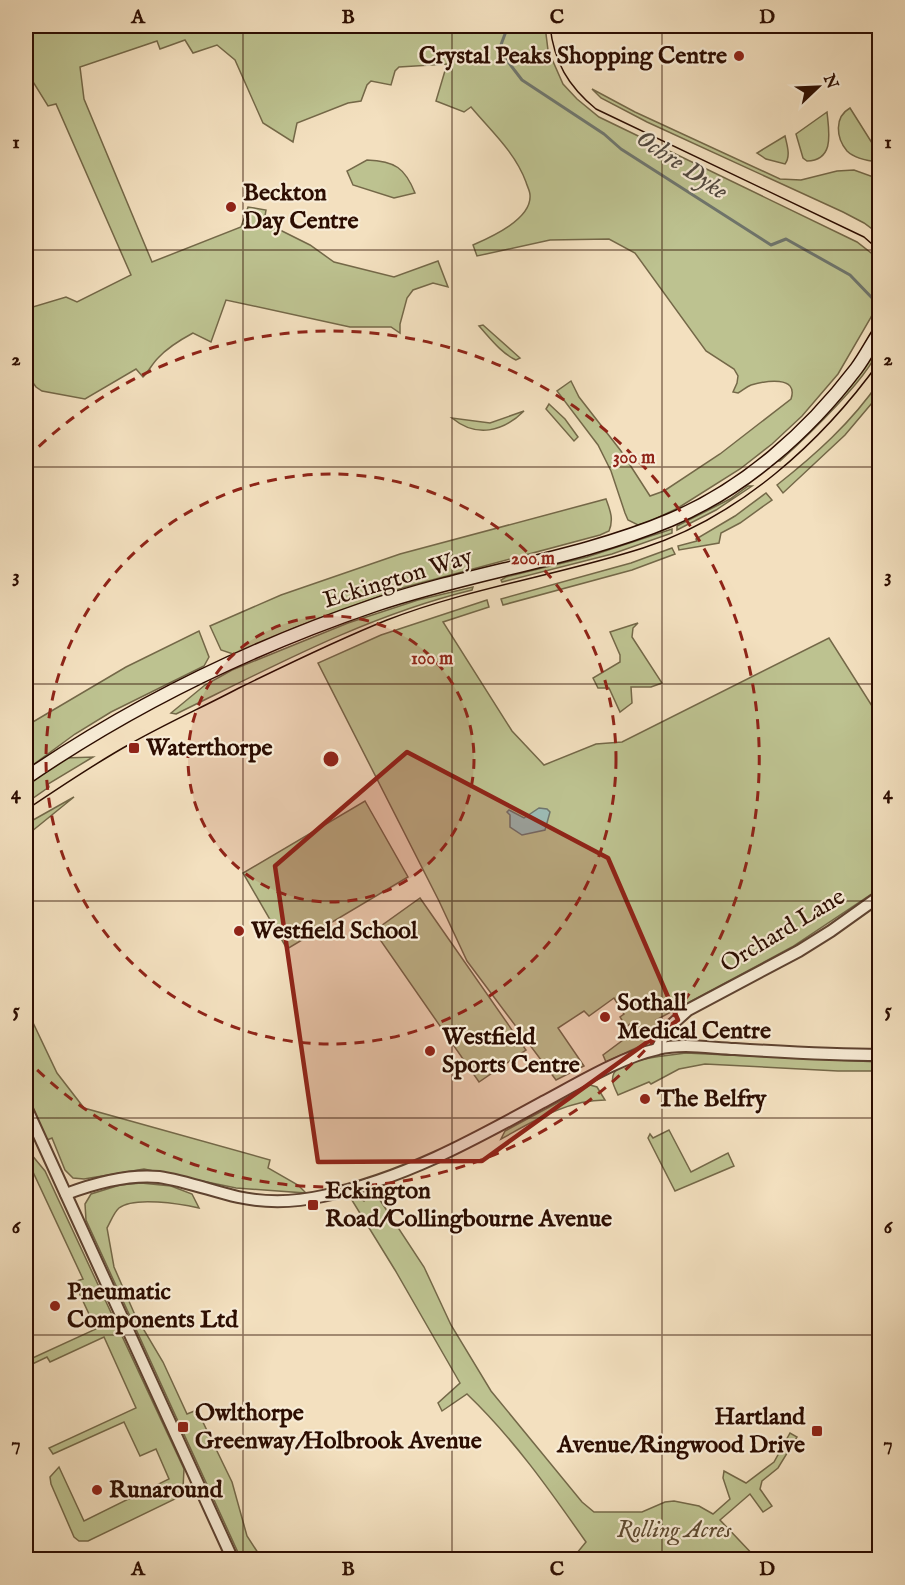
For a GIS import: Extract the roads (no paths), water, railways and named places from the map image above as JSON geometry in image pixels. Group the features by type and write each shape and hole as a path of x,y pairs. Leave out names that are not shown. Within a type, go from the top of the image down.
{"main road":[{"name":"Eckington Way","path":"26,778 129,713 176,688 286,638 377,604 599,545 662,524 696,508 757,469 797,435 857,367 879,331"}],"street":[{"name":"Orchard Lane","path":"657,1049 668,1028 688,1010 799,951 879,896"},
{"path":"66,1194 106,1181 143,1177 169,1179 256,1200 293,1201 323,1196 389,1178 433,1161 587,1079 634,1056 657,1049 698,1047 879,1055"},
{"path":"26,1107 233,1560"}],"water":[{"path":"539,808 550,812 545,830 522,835 510,827 510,815 507,812 509,810 524,818"}],"waterway":[{"name":"Ochre Dyke","path":"508,26 499,50 522,80 604,134 621,149 771,245 786,239 850,275 875,301"}],"tram line":[{"path":"550,26 555,51 564,72 570,82 596,109 864,237 880,251"},
{"path":"26,810 143,737 276,670 368,628 450,599 643,548 712,517 745,497 805,448 832,420 880,361"}],"place":[{"name":"Crystal Peaks Shopping Centre","path":"739,56"},
{"name":"Beckton Day Centre","path":"231,207"},
{"name":"Waterthorpe","path":"134,748"},
{"name":"Westfield School","path":"239,931"},
{"name":"Sothall Medical Centre","path":"605,1017"},
{"name":"Westfield Sports Centre","path":"430,1051"},
{"name":"The Belfry","path":"645,1099"},
{"name":"Eckington Road/Collingbourne Avenue","path":"313,1205"},
{"name":"Pneumatic Components Ltd","path":"55,1306"},
{"name":"Owlthorpe Greenway/Holbrook Avenue","path":"183,1427"},
{"name":"Hartland Avenue/Ringwood Drive","path":"817,1431"},
{"name":"Runaround","path":"97,1490"}],"park label":[{"name":"Rolling Acres","path":"674,1530"}]}
